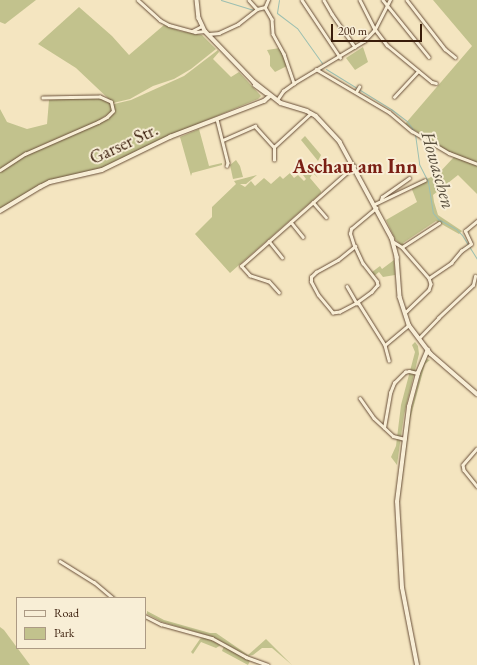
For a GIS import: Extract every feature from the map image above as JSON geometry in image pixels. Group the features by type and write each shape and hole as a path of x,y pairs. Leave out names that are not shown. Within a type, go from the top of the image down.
{"main road":[{"path":"196,0 202,26 206,32 254,82 278,101 311,112 322,120 335,135 354,166 394,242 397,257 400,297 410,325 418,339 431,354 477,394"},
{"name":"Garser Str.","path":"0,211 40,187 55,181 102,170 170,137 260,102 268,94"},
{"path":"416,665 402,588 397,495 409,407 418,373 428,350"},
{"path":"423,362 431,354"}],"street":[{"path":"138,0 165,23 176,28 219,34"},
{"path":"248,0 257,9"},
{"path":"265,7 268,0"},
{"path":"302,0 340,57"},
{"path":"324,0 356,48"},
{"path":"360,0 375,29 387,45 432,82 436,83"},
{"path":"383,0 429,57"},
{"path":"278,101 283,91 294,83 356,48 375,29 390,0"},
{"path":"407,0 445,49 455,57"},
{"path":"214,41 219,34 238,24 257,9 265,7"},
{"path":"265,7 272,19 273,34 284,54 294,83"},
{"path":"192,31 202,26"},
{"path":"316,70 389,112 418,135 454,156 477,164"},
{"path":"394,97 395,94 418,71"},
{"path":"356,92 358,87"},
{"path":"0,170 25,154 98,122 107,117 113,111 111,102 100,97 43,98"},
{"path":"274,147 311,112"},
{"path":"216,119 223,140 228,163 227,166"},
{"path":"223,140 256,126 274,147 274,160"},
{"path":"279,293 269,282 250,276 241,266 354,166"},
{"path":"354,246 338,260 314,274 311,280 323,303 333,313 340,312 358,302 376,289 378,283 354,246 350,234 351,229 376,206 382,197 409,178"},
{"path":"381,200 425,180"},
{"path":"313,202 326,217"},
{"path":"429,278 451,263 471,244 465,231 477,221"},
{"path":"291,222 303,237"},
{"path":"402,247 439,223"},
{"path":"269,241 282,256"},
{"path":"394,242 402,247 429,278 431,284 429,290 405,313"},
{"path":"418,339 473,285 475,276"},
{"path":"347,286 385,345 389,360"},
{"path":"385,345 410,325"},
{"path":"384,428 390,393 394,383 409,370 418,373"},
{"path":"360,398 384,428 395,438 405,439"},
{"path":"477,449 463,465 464,470 477,486"},
{"path":"60,561 94,582 112,597"},
{"path":"146,616 161,624 201,635 224,644 253,660 268,665"}],"green space":[{"path":"0,0 36,0 5,24 0,22"},
{"path":"433,0 477,0 477,163 447,151 405,124 472,46"},
{"path":"79,7 112,36 129,55 164,25 180,31 202,35 216,49 191,69 174,79 153,86 130,99 113,103 76,68 38,44"},
{"path":"363,47 368,62 355,70 346,58"},
{"path":"280,48 287,66 275,72 270,66 270,56 267,50"},
{"path":"218,50 219,52 213,59 231,77 239,72 261,96 258,99 169,136 101,169 59,178 39,185 0,209 0,171 4,168 26,155 107,118 114,111 114,104 131,100 184,76"},
{"path":"80,97 100,98 110,102 112,111 98,121 40,146 0,169 0,109 7,122 27,129 47,124 49,100"},
{"path":"199,129 209,166 222,163 222,165 192,173 191,176 180,137"},
{"path":"305,136 321,155 318,161 301,140"},
{"path":"454,157 477,165 477,194 458,175 433,195 438,215 462,231 459,234 436,221 403,243 404,245 401,245 395,239 386,220 417,202 411,187 439,173"},
{"path":"236,160 240,166 243,177 233,179 230,165"},
{"path":"290,173 294,178 298,175 304,181 306,179 303,175 313,173 310,178 321,193 230,273 195,234 212,217 212,207 236,184 234,181 257,175 246,184 240,184 245,187 251,181 255,186 264,178 271,184 280,176 283,179"},
{"path":"394,260 395,275 383,277 379,272 374,276 372,272 380,266 382,269"},
{"path":"415,342 418,346 419,354 404,415 397,465 391,457 396,446 401,405 415,352 412,345"},
{"path":"427,359 430,360 425,364 410,419 399,505 408,422 423,364"},
{"path":"147,611 164,620 210,633 216,633 248,655 266,639 292,665 272,648 262,648 253,655 248,656 213,637 162,622 147,614"},
{"path":"0,627 4,630 16,646 16,649 18,649 30,665 0,665"},
{"path":"204,637 221,645 216,648 201,642 193,654 191,652 200,639"},
{"path":"224,646 250,661 248,665 222,651"}],"waterway":[{"path":"221,0 253,10"},
{"name":"Howaschen","path":"279,0 277,13 297,28 322,63"},
{"name":"Howaschen","path":"326,69 391,109 407,121 414,131"},
{"name":"Howaschen","path":"415,134 419,164 428,182 433,213 438,219 456,229 462,235 477,259"}],"district":[{"name":"Aschau am Inn","path":"355,166"}]}
